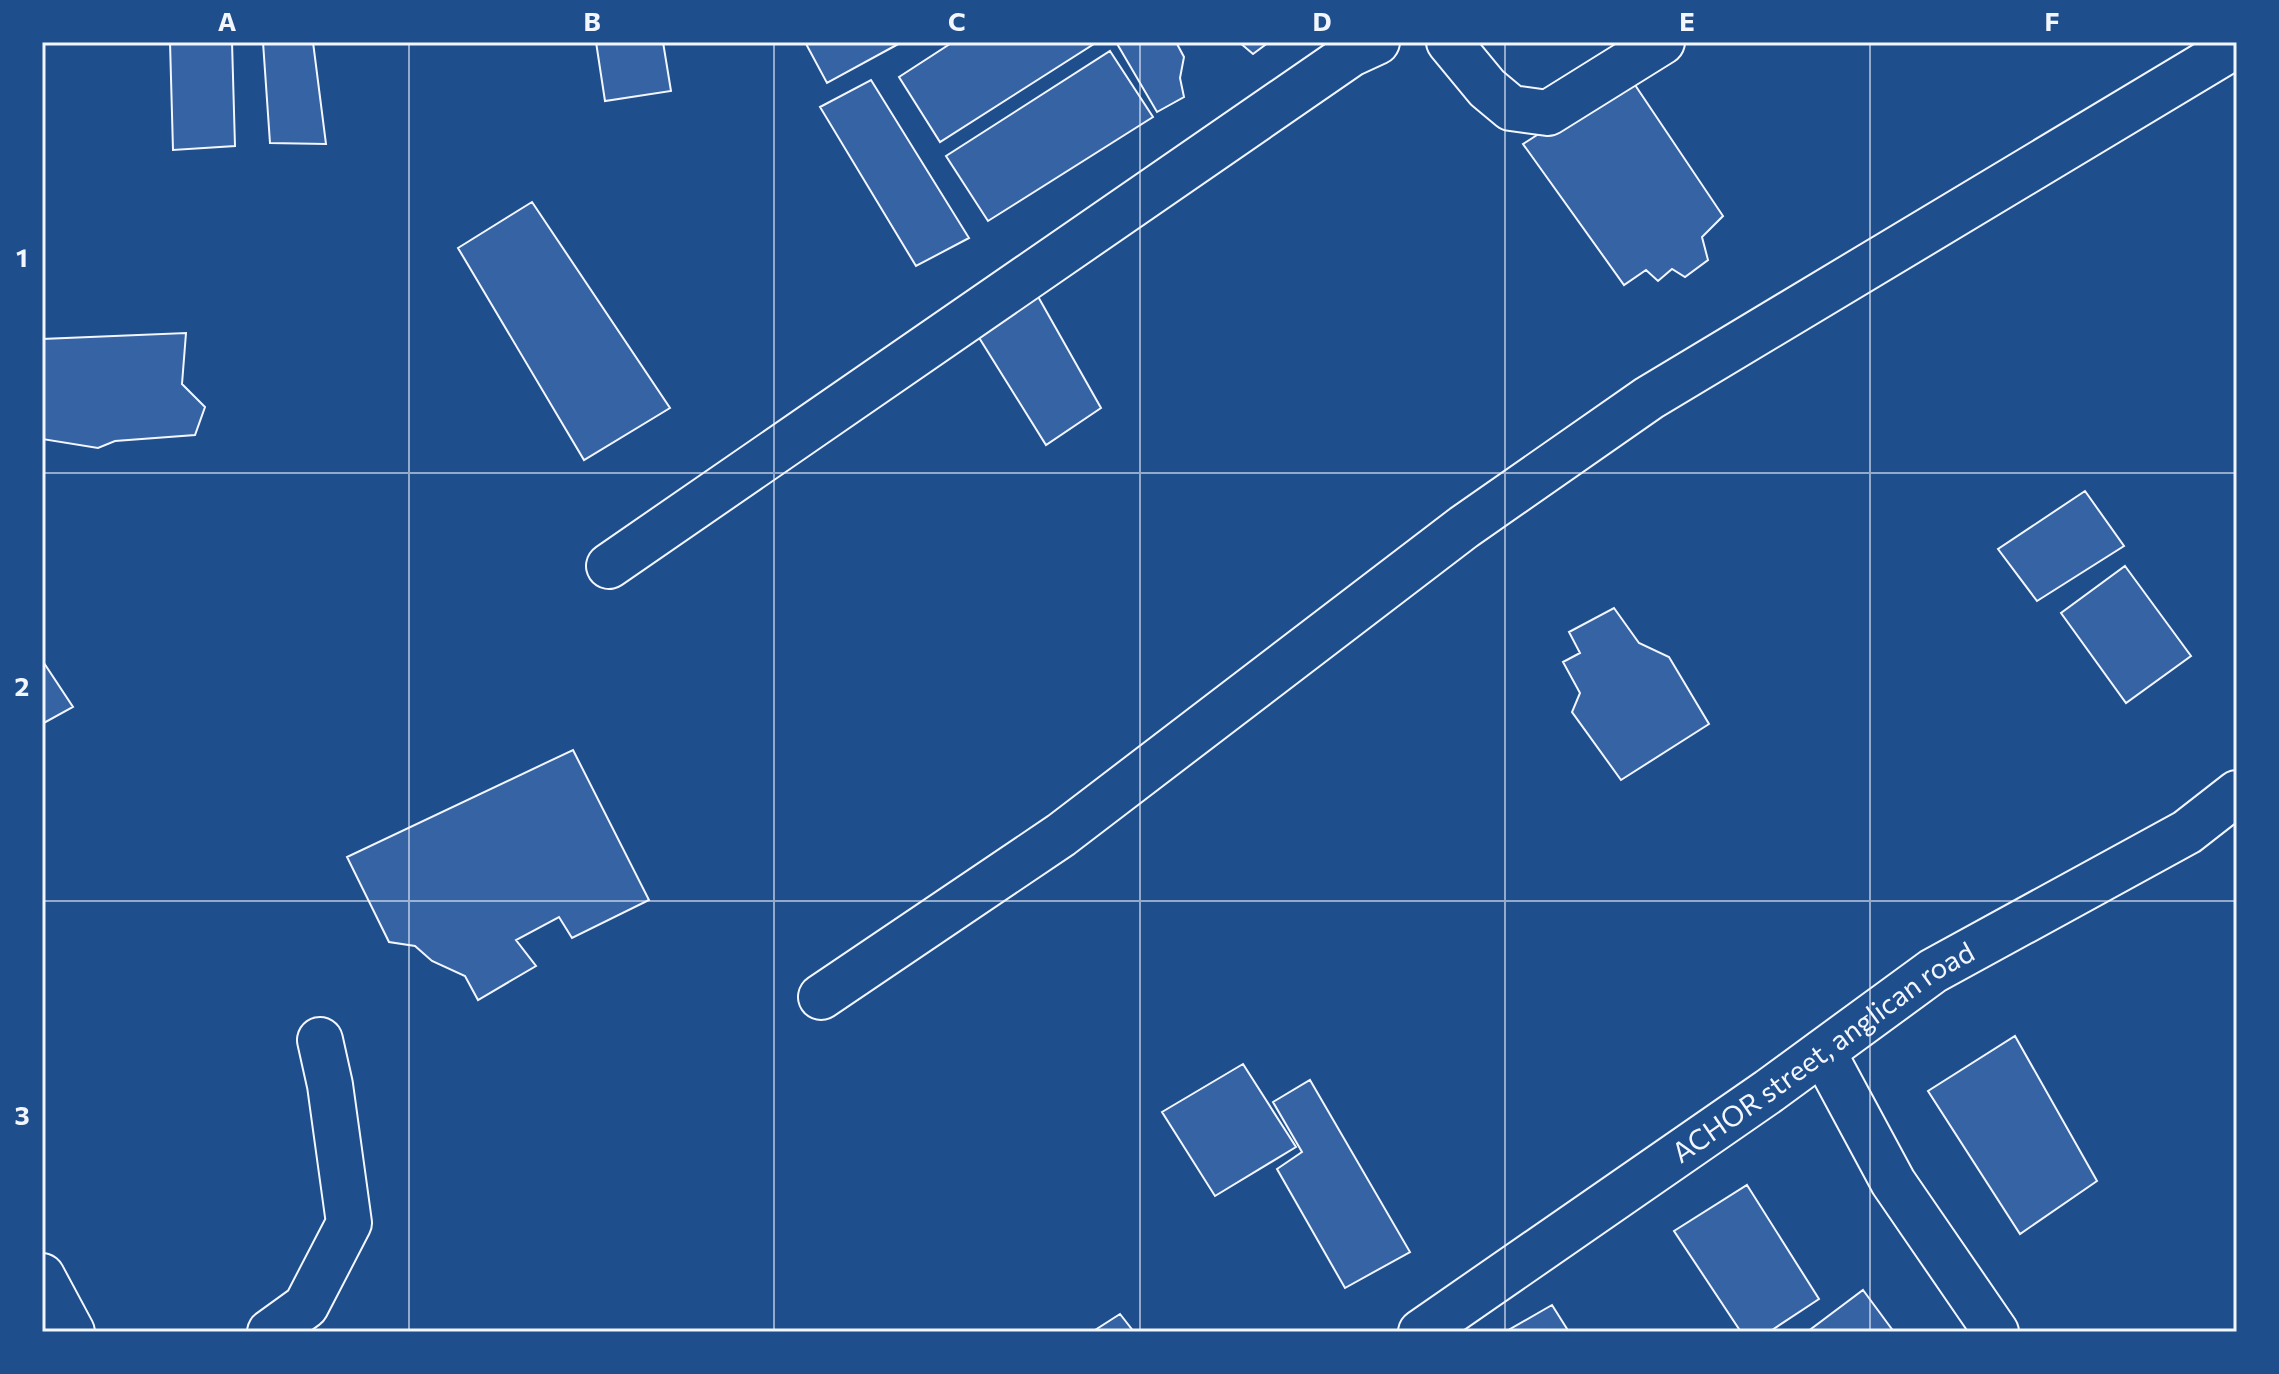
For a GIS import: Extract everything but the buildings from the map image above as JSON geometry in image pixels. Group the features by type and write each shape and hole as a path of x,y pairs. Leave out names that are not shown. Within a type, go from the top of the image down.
{"street":[{"path":"609,566 1351,54 1377,42"},
{"path":"1449,42 1487,88 1511,108 1548,113 1662,42"},
{"path":"821,997 1061,835 1464,527 1637,406 2237,45"},
{"name":"ACHOR street, anglican road","path":"1421,1332 1823,1052 1933,971 2187,832 2237,793"},
{"path":"270,1332 306,1306 349,1223 330,1085 320,1040"},
{"path":"1823,1052 1893,1182 1996,1332"},
{"path":"42,1276 72,1332"}]}
